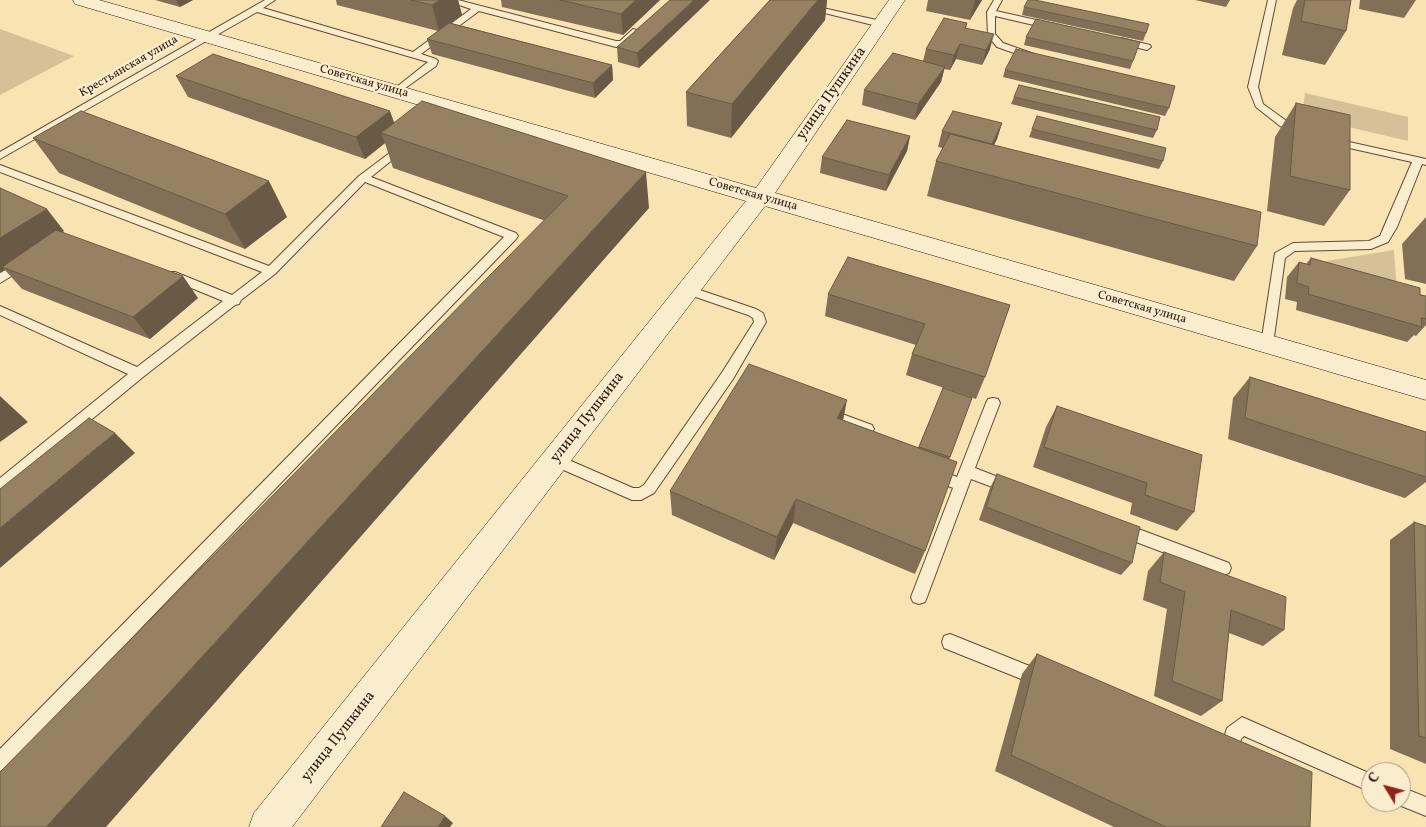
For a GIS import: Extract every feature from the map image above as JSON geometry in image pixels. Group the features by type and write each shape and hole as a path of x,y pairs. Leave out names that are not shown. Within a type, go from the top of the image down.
{"main road":[{"name":"Советская улица","path":"81,0 397,92 443,113 761,197 1426,390"},
{"name":"улица Пушкина","path":"278,821 761,197 898,0"}],"lane":[{"name":"Крестьянская улица","path":"0,156 271,0"},
{"path":"448,0 616,44 623,43 642,26"},
{"path":"776,0 881,24"},
{"path":"998,0 991,12 991,34 1000,45 1019,53 1037,57"},
{"path":"1267,344 1279,256 1294,247 1371,245 1384,239 1422,161 1315,136 1284,124 1259,105 1253,87 1272,0"},
{"path":"414,55 478,8"},
{"path":"256,9 433,61 431,66 397,92"},
{"path":"991,12 1059,27"},
{"path":"1108,38 1146,47"},
{"path":"0,487 138,373 271,271 364,178 414,137"},
{"path":"0,168 271,271"},
{"path":"0,762 512,236 364,178"},
{"path":"0,279 32,258"},
{"path":"162,272 234,301"},
{"path":"556,460 632,494 641,494 649,489 732,377 760,322 759,316 752,312 688,290"},
{"path":"0,310 138,373"},
{"path":"919,597 993,403"},
{"path":"811,407 867,429 858,444 875,450"},
{"path":"918,468 1022,492"},
{"path":"1104,523 1223,568"},
{"path":"950,642 1058,687"},
{"path":"1210,750 1219,754 1230,752 1233,734 1242,726 1361,779"},
{"path":"1411,801 1426,808"}],"shaded area":[{"path":"0,29 74,56 0,95"},
{"path":"1305,93 1408,117 1408,141 1302,116"},
{"path":"1394,250 1397,292 1302,265"}],"building":[{"path":"411,0 440,0 432,5"},
{"path":"560,0 636,0 621,14"},
{"path":"670,0 694,0 637,53 617,47"},
{"path":"770,0 818,0 732,104 686,92"},
{"path":"1028,0 1149,24 1146,33 1024,7"},
{"path":"1305,0 1351,0 1346,31 1301,21"},
{"path":"944,18 967,23 965,28 994,34 986,50 960,44 954,55 926,49"},
{"path":"1036,19 1140,42 1133,61 1026,37"},
{"path":"449,23 612,65 593,83 427,39"},
{"path":"1016,49 1175,86 1169,108 1005,70"},
{"path":"893,53 945,67 918,104 864,90"},
{"path":"213,54 390,111 356,137 176,76"},
{"path":"1019,85 1160,117 1157,130 1014,97"},
{"path":"422,101 646,172 46,827 0,827 0,772 568,196 381,133"},
{"path":"1296,103 1350,115 1350,190 1290,176"},
{"path":"81,111 269,181 225,214 33,138"},
{"path":"953,111 1002,123 992,144 942,131"},
{"path":"1037,116 1166,148 1163,161 1032,129"},
{"path":"847,120 910,136 889,175 822,157"},
{"path":"950,134 1261,212 1257,246 936,161"},
{"path":"0,188 47,209 0,238"},
{"path":"56,230 183,276 133,317 2,267"},
{"path":"848,257 1010,305 985,377 912,354 925,324 828,294"},
{"path":"1311,258 1420,288 1420,295 1426,296 1426,319 1421,318 1422,327 1308,294 1309,287 1297,283 1299,262 1310,265"},
{"path":"749,364 847,400 837,418 957,462 925,551 796,499 777,537 670,491"},
{"path":"1250,377 1426,432 1426,477 1245,418"},
{"path":"943,388 972,398 950,457 919,447"},
{"path":"1057,406 1202,455 1194,512 1145,495 1147,483 1044,447"},
{"path":"89,418 115,433 0,528 0,489"},
{"path":"997,474 1140,527 1132,563 986,507"},
{"path":"1414,522 1426,526 1426,738 1419,736"},
{"path":"1164,552 1286,597 1284,630 1231,610 1222,701 1172,681 1185,592 1160,582"},
{"path":"1037,654 1312,772 1310,827 1166,827 1011,755"},
{"path":"404,792 445,816 438,827 381,827"}]}
